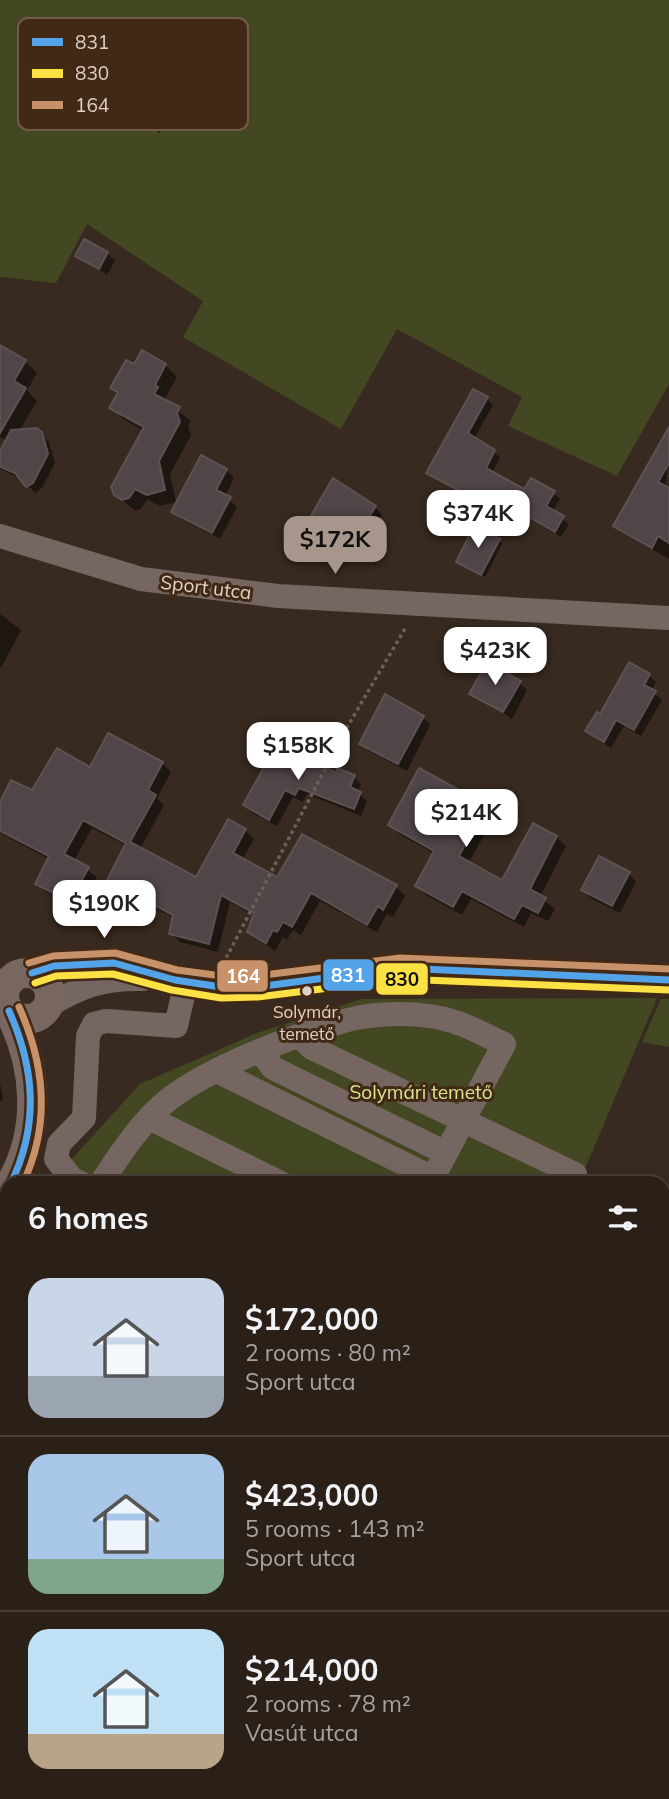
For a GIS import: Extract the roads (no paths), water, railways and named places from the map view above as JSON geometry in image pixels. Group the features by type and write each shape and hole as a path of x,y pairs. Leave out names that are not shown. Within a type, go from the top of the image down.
{"main road":[{"path":"14,1176 26,1151 30,1131 31,1081 22,1036 5,1003 5,989 17,971 48,985 37,1060 31,1081"},
{"path":"5,1003 19,1018 30,1018 44,1010"}],"street":[{"name":"Sport utca","path":"0,536 141,579 278,596 669,618"},
{"path":"17,971 114,963 181,981"},
{"path":"44,1010 83,985 119,979 257,987 400,968 669,980"},
{"path":"70,1176 57,1160 59,1144 84,1118 88,1036 94,1024 106,1021 176,1026 181,981"},
{"path":"106,1176 133,1134 168,1100 217,1072 345,1020 378,1016 422,1016 454,1021 504,1044 433,1176"},
{"path":"300,1037 312,1048 575,1174"},
{"path":"261,1052 273,1068 446,1153"},
{"path":"217,1072 423,1176"},
{"path":"149,1118 267,1176"}],"place":[{"name":"Solymár, temető","path":"307,991"}],"park label":[{"name":"Solymári temető","path":"421,1092"}]}
